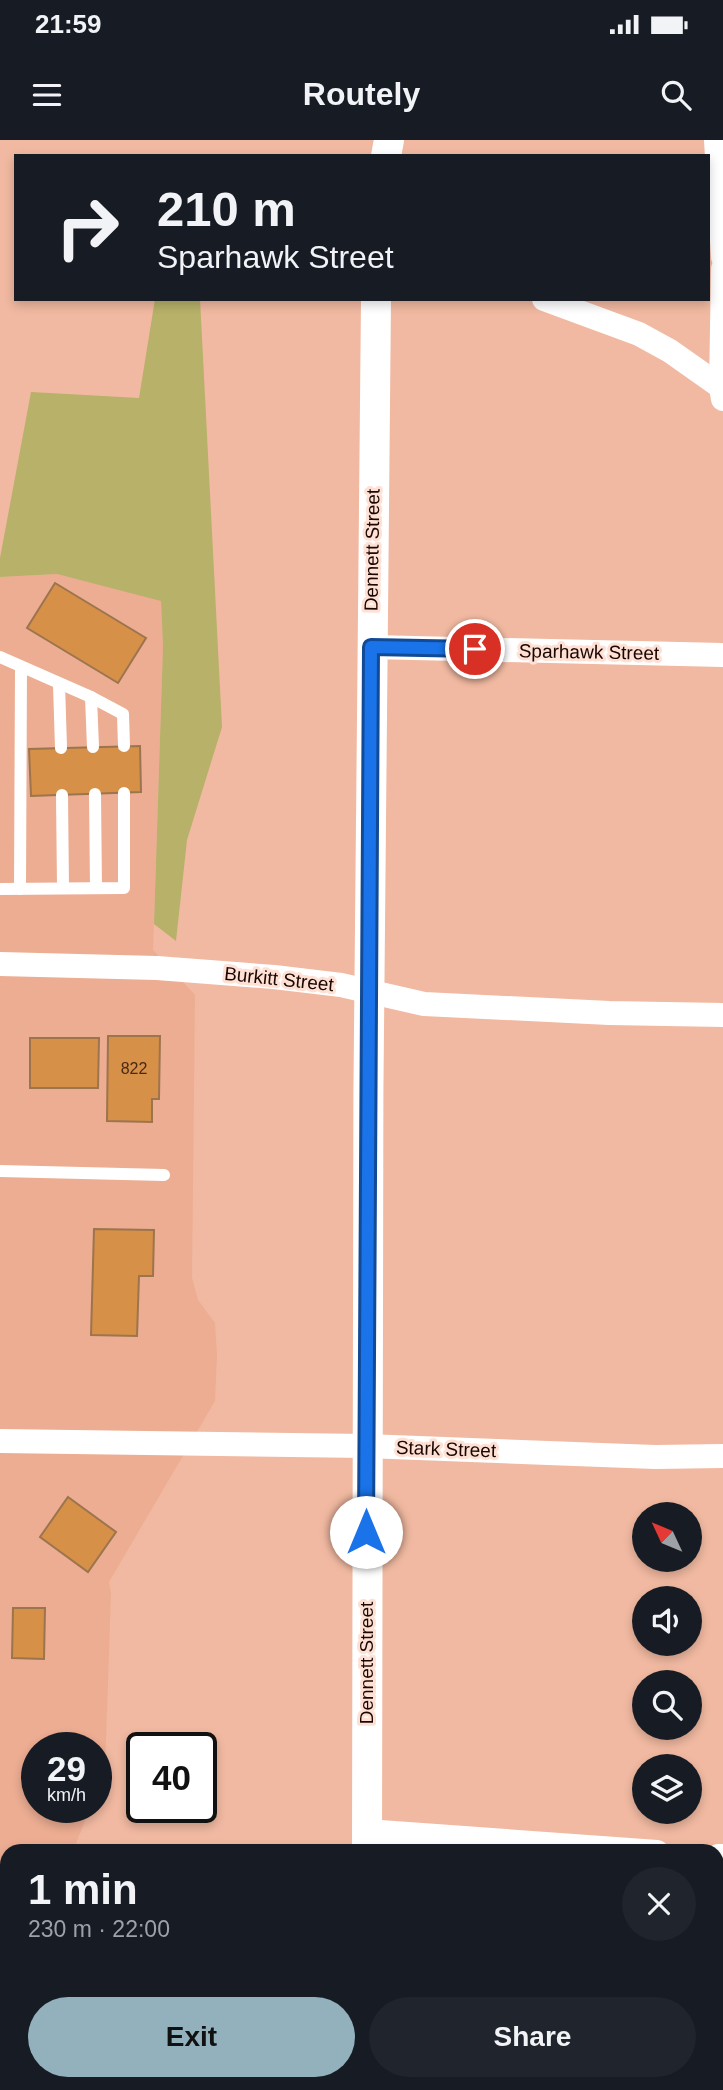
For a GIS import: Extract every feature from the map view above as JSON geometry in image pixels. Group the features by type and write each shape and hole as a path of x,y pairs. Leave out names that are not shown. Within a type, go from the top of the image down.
{"street":[{"path":"716,140 723,257"},
{"path":"722,393 723,269"},
{"name":"Dennett Street","path":"366,1841 371,647 376,301"},
{"path":"549,301 639,334 670,351 722,393"},
{"name":"Sparhawk Street","path":"371,647 723,654"},
{"name":"Burkitt Street","path":"0,964 157,968 274,977 341,985 424,1004 723,1016"},
{"name":"Stark Street","path":"9,1442 366,1446 655,1457 723,1456"},
{"path":"366,1841 445,1844"}],"lane":[{"path":"0,656 123,714 124,746"},
{"path":"20,889 21,667"},
{"path":"59,684 61,748"},
{"path":"91,698 93,747"},
{"path":"0,889 124,888 124,793"},
{"path":"94,794 96,888"},
{"path":"62,795 63,887"},
{"path":"0,1171 164,1175"}],"shaded area":[{"path":"155,301 200,301 222,727 187,840 176,941 154,924 163,646 161,601 57,574 0,577 0,558 31,392 139,398"},
{"path":"57,574 161,600 163,646 153,950 195,995 192,1278 198,1300 215,1323 215,1401 109,1582 111,1593 106,1732 21,1732 21,1823 84,1823 76,1844 0,1844 0,577"}],"building":[{"path":"55,583 146,638 118,683 27,628"},
{"path":"140,746 141,792 31,796 29,749"},
{"path":"108,1036 160,1036 159,1099 152,1099 152,1122 107,1121"},
{"path":"30,1038 99,1038 98,1088 30,1088"},
{"path":"94,1229 154,1230 153,1276 139,1276 137,1336 91,1335"},
{"path":"68,1497 116,1532 88,1572 40,1537"},
{"path":"13,1608 45,1608 44,1659 12,1658"}],"route":[{"path":"366,1532 371,647 475,649"}]}
